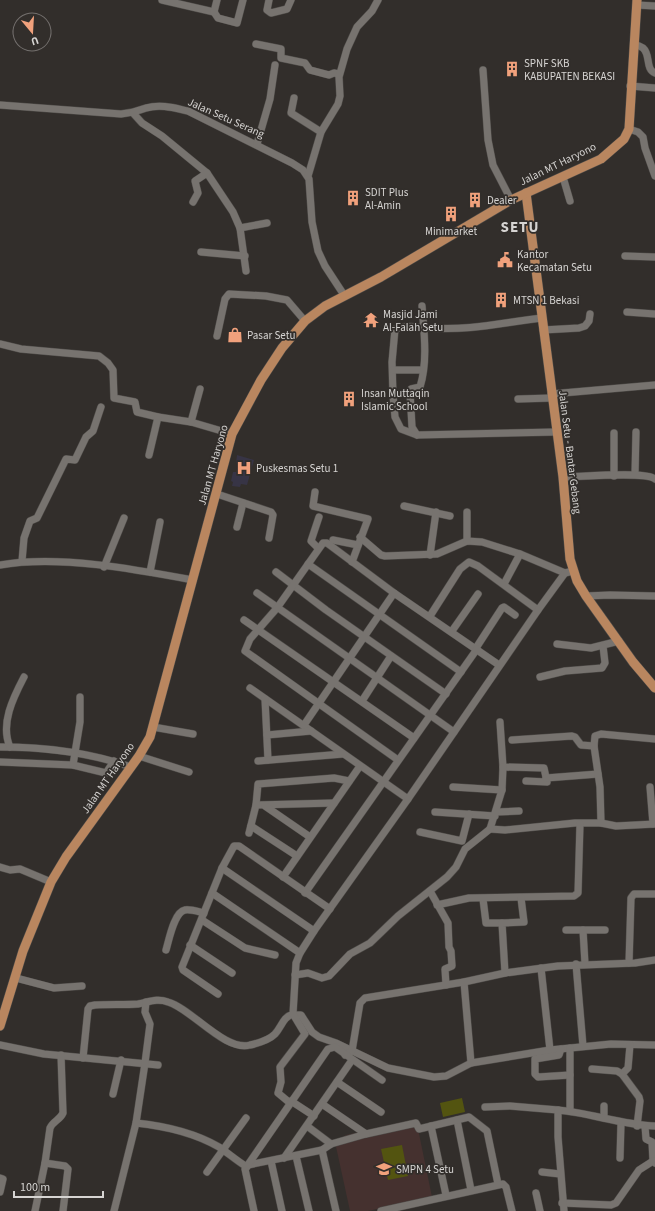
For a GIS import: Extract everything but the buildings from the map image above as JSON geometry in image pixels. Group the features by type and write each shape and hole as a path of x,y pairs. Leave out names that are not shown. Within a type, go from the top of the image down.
{"main road":[{"path":"629,129 630,86 637,2"},
{"name":"Jalan MT Haryono","path":"0,1026 16,978 23,951 51,882 66,857 132,768 153,727 232,434 271,364 290,337 305,321 320,309 344,295 381,277 511,200 601,159 624,139 629,129"},
{"name":"Jalan Setu - Bantar Gebang","path":"526,193 551,396 563,477 570,559 569,572 633,662 655,688"}],"street":[{"path":"162,0 214,12 220,19 237,23 243,0"},
{"path":"214,12 217,0"},
{"path":"269,0 267,10 271,13 287,10 291,0"},
{"path":"344,295 321,259 308,176 321,132 338,104 340,74 347,49 357,27 372,12 378,0"},
{"path":"637,2 655,6"},
{"path":"256,44 281,49 281,58 305,63 310,70 330,75 334,72 340,74"},
{"path":"634,44 643,48 646,53 650,69 655,73"},
{"path":"257,144 270,99 275,65"},
{"path":"483,70 488,140 493,165 511,200"},
{"path":"630,86 655,88"},
{"path":"294,98 290,113 321,132"},
{"name":"Jalan Setu Serang","path":"0,105 113,114 133,113 148,108 171,107 188,111 257,144 292,163 303,170 308,176"},
{"path":"133,113 142,124 162,136 207,173 233,212 240,228 246,271"},
{"path":"629,129 638,132 643,137 655,176"},
{"path":"193,202 198,193 195,181 207,173"},
{"path":"563,177 570,201"},
{"path":"240,228 267,223"},
{"path":"201,252 245,256"},
{"path":"625,256 655,257"},
{"path":"217,336 225,299 229,294 266,296 287,300 305,321"},
{"path":"417,435 412,428 410,391 420,387 423,370 424,328 422,306"},
{"path":"627,312 655,314"},
{"path":"543,330 582,327 589,321 590,314"},
{"path":"542,318 461,329 410,326 394,330 392,395 395,417 398,425 407,432 417,435 556,432"},
{"path":"0,344 21,349 99,356 113,370 114,398 134,401 137,412 191,422 232,434"},
{"path":"393,370 423,370"},
{"path":"518,399 655,385"},
{"path":"191,422 200,389"},
{"path":"22,561 24,538 30,521 38,518 66,459 75,460 86,437 93,431 101,407"},
{"path":"149,455 158,417"},
{"path":"614,432 614,476"},
{"path":"636,432 636,474"},
{"path":"563,477 636,474 648,475 655,479"},
{"path":"315,492 313,506 368,519 360,537 352,562"},
{"path":"217,494 272,513 269,538"},
{"path":"237,527 243,503"},
{"path":"404,506 450,516"},
{"path":"430,555 436,512"},
{"path":"467,512 467,541"},
{"path":"318,548 311,541 319,517"},
{"path":"104,567 124,518"},
{"path":"150,572 160,522"},
{"path":"314,1116 278,1093 281,1082 280,1067 305,1034 294,1014 300,953 408,799 499,665 538,610 569,572 491,544 467,541 440,554 381,556 360,537"},
{"path":"333,540 358,545"},
{"path":"398,760 245,651 250,639 277,608 323,543 327,543 394,593 452,631 499,665"},
{"path":"504,584 520,554"},
{"path":"0,565 22,561 62,562 150,572 193,580"},
{"path":"430,616 460,569 466,563 473,563 538,610"},
{"path":"308,564 461,672"},
{"path":"276,572 364,637 446,694"},
{"path":"257,593 349,660 454,732"},
{"path":"304,726 394,593"},
{"path":"452,631 478,594"},
{"path":"586,596 610,594 655,596"},
{"path":"305,893 446,694 502,608 504,607 515,615"},
{"path":"244,620 334,681 414,738"},
{"path":"557,644 591,648 619,641"},
{"path":"540,677 565,671 602,668 605,663 603,646"},
{"path":"362,701 391,656"},
{"path":"10,747 4,736 4,724 8,709 24,677"},
{"path":"250,688 408,799"},
{"path":"73,765 80,722 80,697"},
{"path":"265,699 268,760"},
{"path":"298,975 310,974 319,978 329,976 350,954 370,942 398,916 451,873 467,847 490,829 502,790 503,767 500,722"},
{"path":"153,727 193,734"},
{"path":"267,735 311,731"},
{"path":"601,823 594,739 600,734 655,739"},
{"path":"512,740 572,736 575,737 581,746 594,746"},
{"path":"0,747 76,754 114,762 132,768"},
{"path":"258,761 342,754"},
{"path":"139,756 189,772"},
{"path":"0,762 73,765 106,773 114,762"},
{"path":"283,878 296,856 360,766"},
{"path":"503,767 543,767 547,782 526,781"},
{"path":"546,778 598,774"},
{"path":"249,833 256,806 257,787 259,783 334,778 349,781"},
{"path":"453,787 502,790"},
{"path":"490,829 505,830 601,823 616,826 654,824 650,787"},
{"path":"256,806 334,803"},
{"path":"265,806 310,837"},
{"path":"435,812 495,814 519,811"},
{"path":"420,832 462,841 469,814"},
{"path":"437,904 469,898 522,898 577,895 580,824"},
{"path":"251,826 296,856"},
{"path":"218,994 183,969 190,945 222,868 233,846 236,845 330,909"},
{"path":"0,867 10,870 20,869 51,882"},
{"path":"222,868 314,931"},
{"path":"430,891 449,926 449,946 451,951 452,966 445,969 446,985"},
{"path":"212,893 300,953"},
{"path":"629,963 631,898 634,894 655,894"},
{"path":"483,899 486,923 502,923 525,921 522,898"},
{"path":"166,950 175,921 180,913 186,910 203,916 245,948 275,955"},
{"path":"502,923 505,973"},
{"path":"566,930 605,930"},
{"path":"583,930 585,964"},
{"path":"190,945 232,973"},
{"path":"345,1055 352,1051 362,1000 382,995 464,982 505,973 541,968 576,964 629,963 655,960"},
{"path":"576,964 583,1046"},
{"path":"541,968 550,1050"},
{"path":"16,978 54,988 82,986"},
{"path":"464,982 472,1063"},
{"path":"83,1058 89,1007 95,1005 146,1002 156,999 173,1004 218,1034 241,1046 251,1045 271,1038 287,1017 294,1014 301,1015 315,1035 388,1068 434,1077 446,1076 472,1063 550,1050 611,1044 655,1046"},
{"path":"114,1211 136,1122 150,1024 145,1012 146,1002"},
{"path":"0,1045 29,1052 83,1058 121,1060 158,1065"},
{"path":"622,1074 628,1068 630,1045"},
{"path":"254,1211 245,1170 328,1048 335,1047 382,1080"},
{"path":"570,1048 570,1111"},
{"path":"561,1049 559,1055 535,1059 535,1074 538,1076 570,1075"},
{"path":"35,1211 45,1163 50,1128 52,1124 62,1117 63,1113 61,1055"},
{"path":"113,1094 121,1060"},
{"path":"284,1158 352,1060"},
{"path":"592,1069 614,1070 622,1074 639,1096 640,1102 637,1126"},
{"path":"337,1082 381,1112"},
{"path":"322,1104 366,1134"},
{"path":"485,1107 510,1106 570,1111 637,1126 655,1126"},
{"path":"604,1106 604,1118"},
{"path":"558,1110 560,1174 564,1211"},
{"path":"136,1122 174,1128 201,1138 247,1166 322,1150 331,1144 366,1134 416,1123 419,1129 469,1117 487,1131 498,1184"},
{"path":"207,1172 246,1118"},
{"path":"457,1120 472,1190"},
{"path":"620,1158 621,1123"},
{"path":"307,1126 331,1144"},
{"path":"431,1126 446,1195"},
{"path":"562,1203 590,1207 611,1205 616,1203 639,1170 654,1162 653,1144 646,1139 646,1126"},
{"path":"322,1150 336,1211"},
{"path":"296,1156 309,1211"},
{"path":"271,1162 282,1211"},
{"path":"45,1163 65,1166 68,1169 63,1211"},
{"path":"542,1172 560,1174"},
{"path":"0,1178 3,1179 0,1192"},
{"path":"381,1211 393,1210 446,1195 498,1184 506,1186 510,1211"},
{"path":"536,1193 540,1211"}],"shaded area":[{"name":"Puskesmas Setu 1","path":"237,455 254,460 247,485 241,484 240,487 232,486 233,482 231,481 233,472 236,472 238,465 236,463"},
{"path":"462,1098 465,1112 443,1117 440,1103"},
{"name":"SMPN 4 Setu","path":"416,1119 432,1197 368,1211 350,1211 335,1142 346,1135"},
{"path":"402,1145 408,1176 388,1180 381,1149"}],"place":[{"name":"SPNF SKB KABUPATEN BEKASI","path":"512,69"},
{"name":"SDIT Plus Al-Amin","path":"353,198"},
{"name":"Dealer","path":"475,200"},
{"name":"Minimarket","path":"451,214"},
{"name":"Kantor Kecamatan Setu","path":"505,260"},
{"name":"MTSN 1 Bekasi","path":"501,300"},
{"name":"Masjid Jami Al-Falah Setu","path":"371,320"},
{"name":"Pasar Setu","path":"235,335"},
{"name":"Insan Muttaqin Islamic School","path":"349,399"},
{"name":"Puskesmas Setu 1","path":"244,468"},
{"name":"SMPN 4 Setu","path":"384,1169"}],"district":[{"name":"SETU","path":"520,227"}]}
